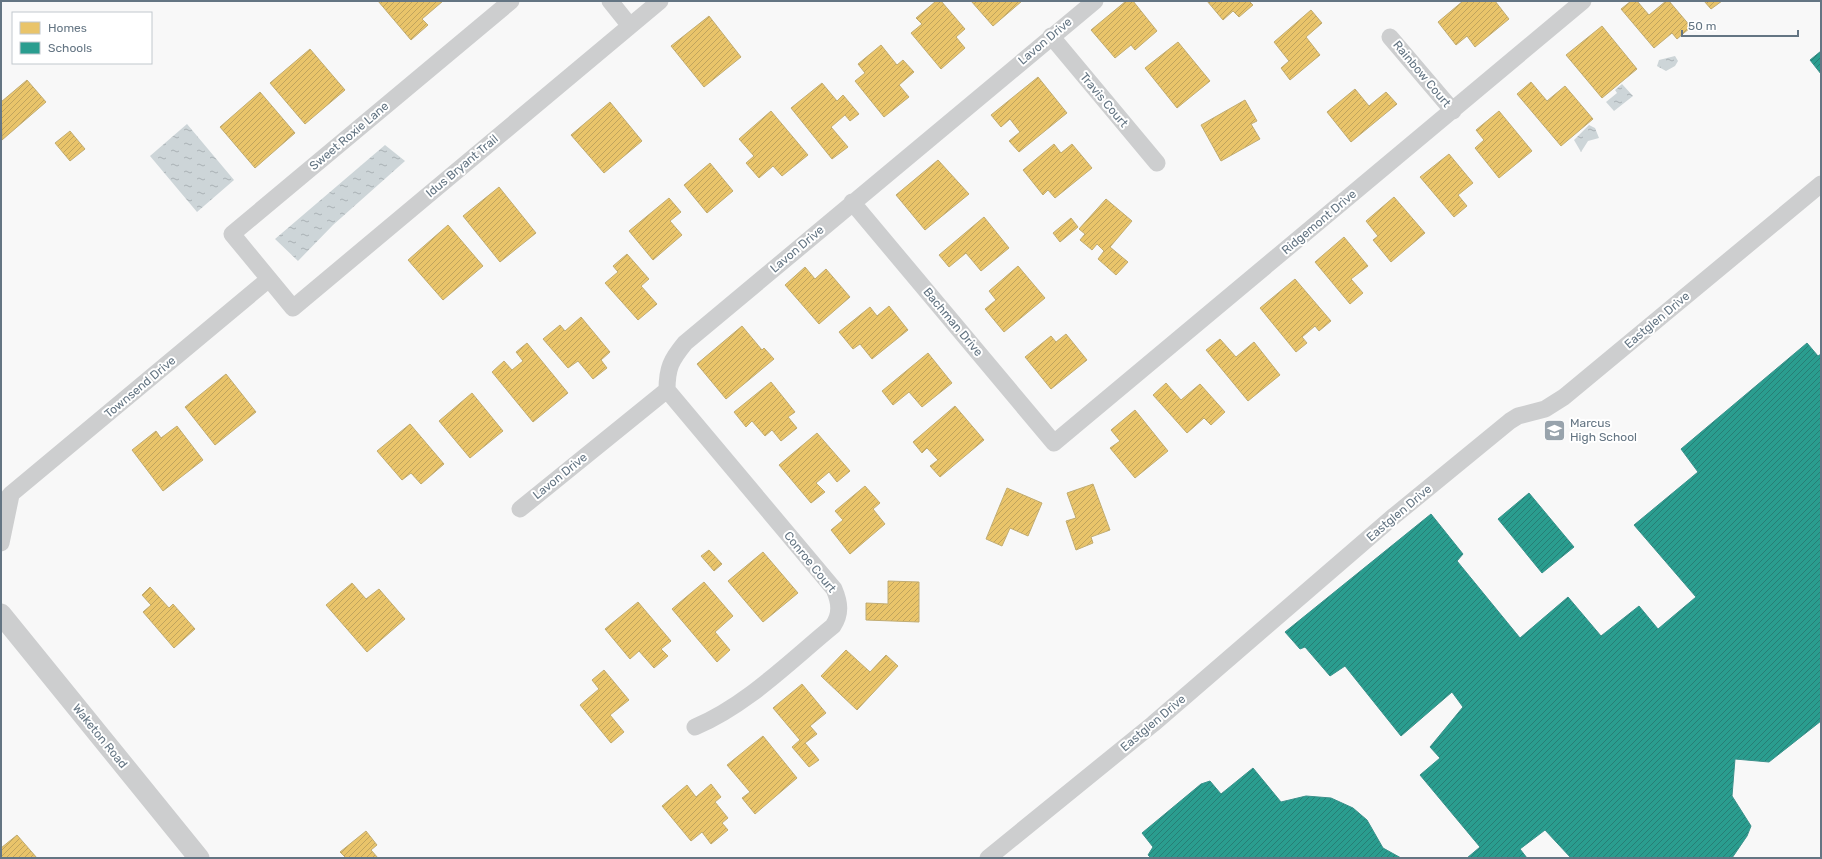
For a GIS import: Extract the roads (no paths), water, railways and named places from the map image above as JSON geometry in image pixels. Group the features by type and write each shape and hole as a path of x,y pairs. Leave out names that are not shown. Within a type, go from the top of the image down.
{"street":[{"name":"Sweet Roxie Lane","path":"269,279 232,234 511,1"},
{"path":"610,1 630,26"},
{"name":"Idus Bryant Trail","path":"269,279 293,308 660,1"},
{"name":"Lavon Drive","path":"520,509 667,390 667,376 671,359 685,343 1094,1"},
{"name":"Ridgemont Drive","path":"1054,443 1583,1"},
{"name":"Travis Court","path":"1051,36 1157,163"},
{"name":"Rainbow Court","path":"1390,37 1453,111"},
{"name":"Eastglen Drive","path":"988,858 1153,724 1394,516 1510,421 1518,416 1545,408 1564,397 1821,184"},
{"name":"Bachman Drive","path":"852,202 1054,443"},
{"name":"Townsend Drive","path":"1,543 6,500 269,279"},
{"name":"Conroe Court","path":"667,390 834,590 838,599 838,618 833,626 748,697 712,720 695,727"},
{"name":"Waketon Road","path":"1,614 199,858"}],"water":[{"path":"1675,56 1678,61 1675,66 1666,71 1657,66 1659,60"},
{"path":"1622,84 1633,96 1614,111 1606,102 1617,93 1615,90"},
{"path":"187,124 234,180 197,212 150,156"},
{"path":"1589,125 1595,128 1599,138 1588,141 1581,152 1574,140"},
{"path":"385,145 405,161 333,225 298,261 275,239"}],"place":[{"name":"Marcus High School","path":"1555,430"}]}
